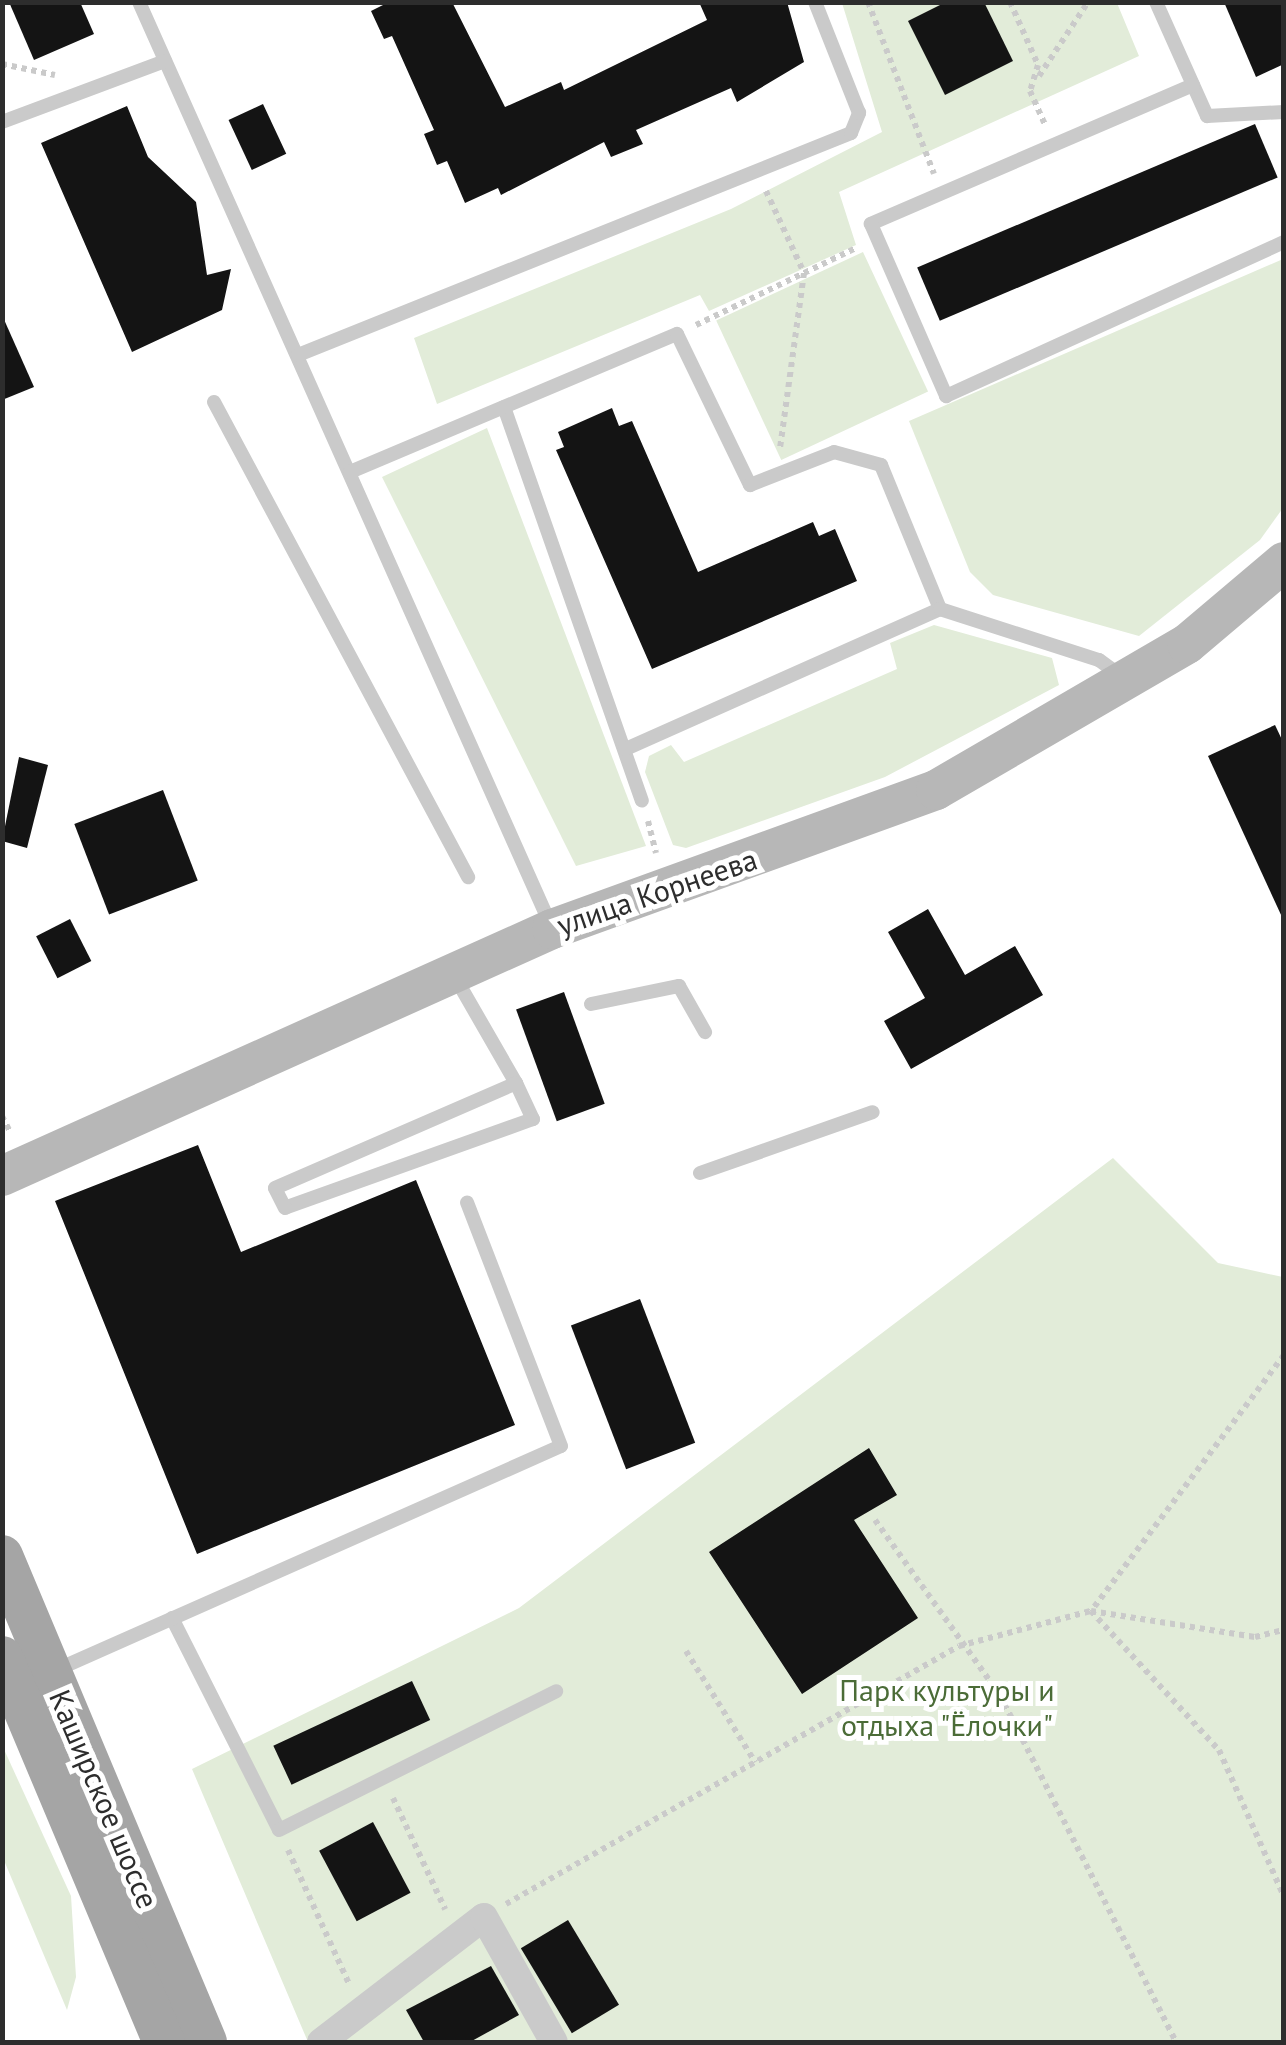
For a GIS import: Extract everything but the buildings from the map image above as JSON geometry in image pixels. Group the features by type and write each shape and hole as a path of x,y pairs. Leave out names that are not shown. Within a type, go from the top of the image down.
{"main road":[{"name":"Каширское шоссе","path":"2,1556 206,2042"},
{"name":"Каширское шоссе","path":"2,1658 164,2042"}],"street":[{"name":"улица Корнеева","path":"2,1176 552,929 898,807 1126,683 1215,624 1284,562"},
{"path":"321,2042 364,2017 456,1932 484,1917 554,2042"}],"lane":[{"path":"140,2 552,929"},
{"path":"298,355 851,133 858,114 815,2"},
{"path":"1156,2 1207,116 1284,112"},
{"path":"2,122 165,62"},
{"path":"1193,86 871,224 946,396 1284,242"},
{"path":"350,472 677,334 750,486 834,452 882,465 940,609"},
{"path":"214,402 468,877"},
{"path":"504,407 642,800"},
{"path":"626,750 940,609 1099,660 1126,683"},
{"path":"452,972 516,1084 533,1118 285,1208 275,1188 516,1084"},
{"path":"591,1004 678,986 706,1032"},
{"path":"700,1173 872,1112"},
{"path":"51,1672 560,1446 466,1203"},
{"path":"172,1618 279,1830 556,1691"}],"path":[{"path":"868,2 942,194"},
{"path":"1010,2 1038,77"},
{"path":"1054,146 1030,91 1088,2"},
{"path":"756,172 804,274 776,475"},
{"path":"677,334 877,238"},
{"path":"642,800 656,854"},
{"path":"2,1116 9,1130"},
{"path":"1091,1611 1284,1356"},
{"path":"875,1520 958,1646 1000,1695 1176,2042"},
{"path":"1091,1611 1218,1750 1284,1897"},
{"path":"484,1917 958,1646 1091,1611 1256,1637 1284,1630"},
{"path":"686,1650 755,1762"},
{"path":"384,1778 456,1932"},
{"path":"279,1830 364,2017"}],"green space":[{"path":"842,3 1117,3 1139,56 839,192 856,245 709,311 700,295 437,404 414,338 731,209 882,132"},
{"path":"863,252 928,392 781,460 716,320"},
{"path":"1283,259 1283,508 1260,540 1139,636 993,595 970,572 909,421"},
{"path":"487,428 646,846 576,866 382,477"},
{"path":"934,625 1052,658 1059,685 885,777 686,848 673,845 645,772 649,756 671,745 684,762 897,669 890,643"},
{"name":"Парк культуры и отдыха \"Ёлочки\"","path":"1113,1158 1218,1263 1283,1277 1283,2042 308,2042 192,1769 519,1608"},
{"path":"2,1745 71,1896 76,1977 67,2010 3,1858"}]}
